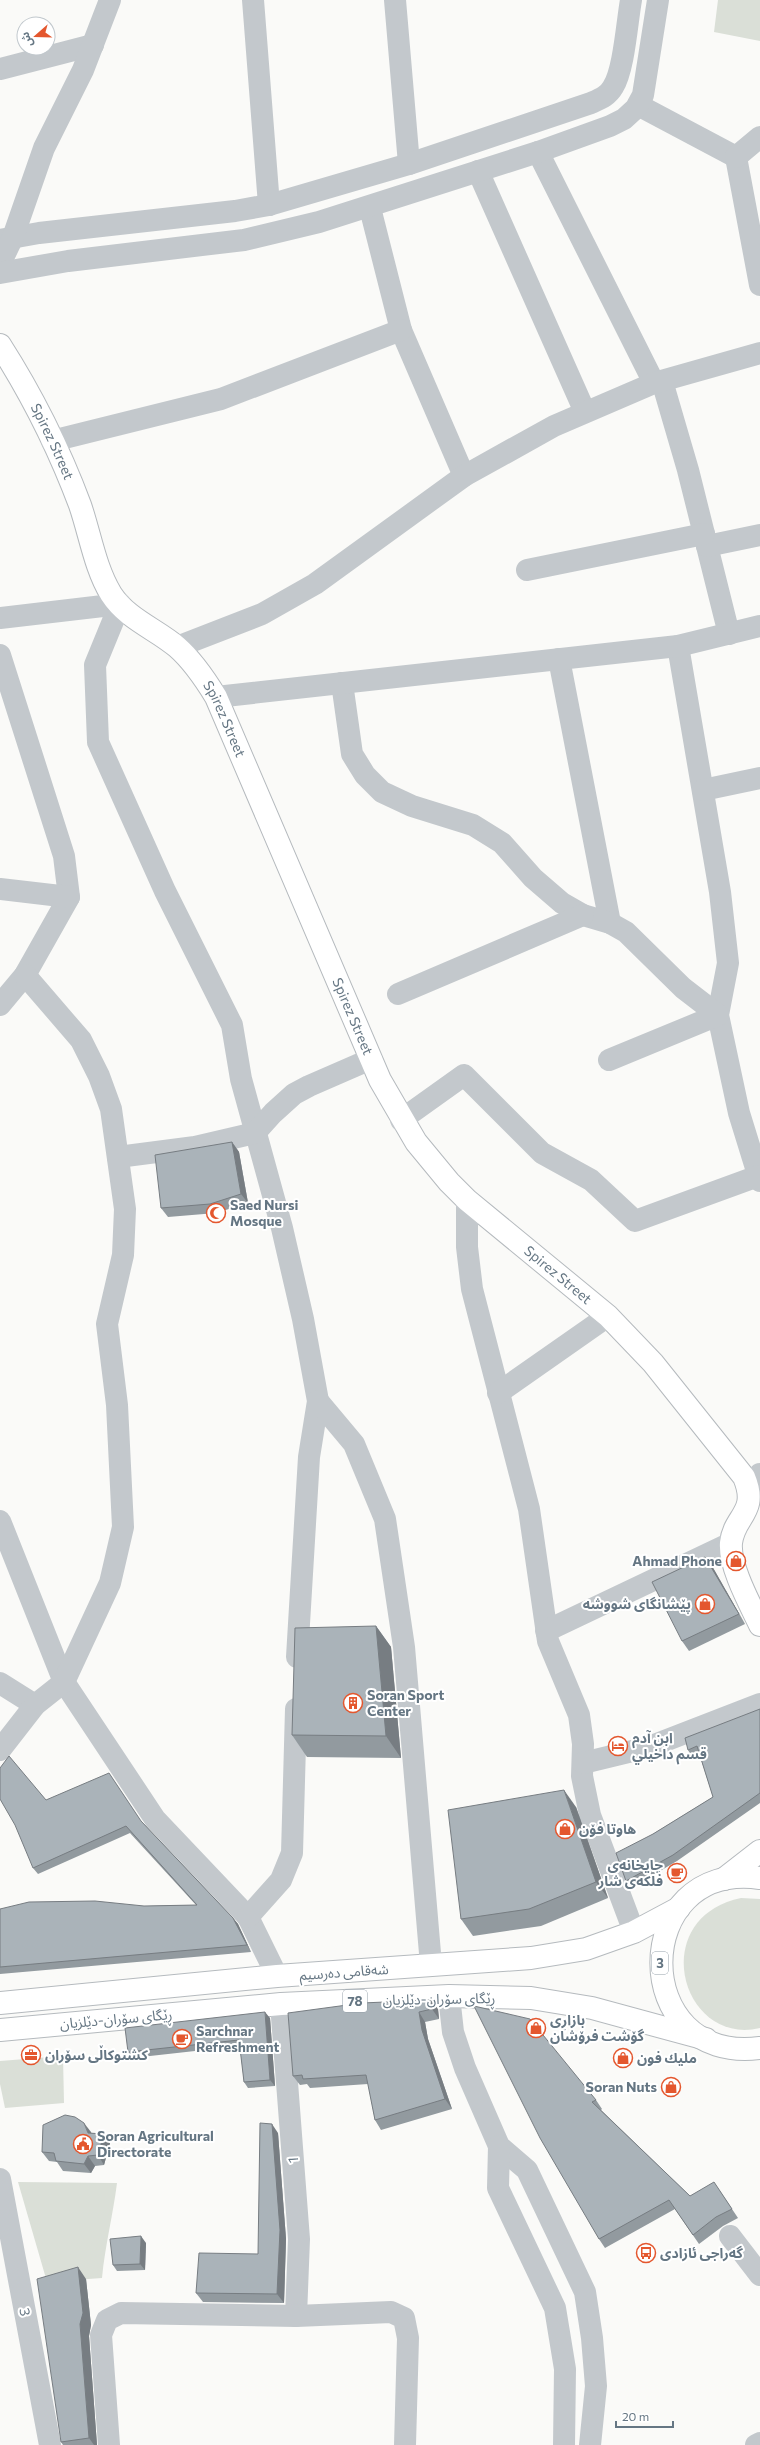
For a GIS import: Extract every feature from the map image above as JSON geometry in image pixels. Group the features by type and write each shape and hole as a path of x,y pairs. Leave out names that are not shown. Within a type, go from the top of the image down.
{"main road":[{"name":"Spirez Street","path":"0,345 35,404 52,441 80,505 106,584 120,604 136,619 177,647 205,679 216,697 372,1060 401,1120 432,1162 467,1200 608,1316 674,1388 740,1470 749,1493 746,1514 732,1543"},
{"path":"732,1543 735,1566 760,1625"},
{"name":"3","path":"724,1879 760,1850"},
{"name":"3","path":"757,2051 727,2046 707,2039 696,2033 678,2015 668,1998 662,1980 660,1955 666,1930 679,1908 699,1890 724,1879 737,1877 760,1878"},
{"name":"شەقامی دەرسیم","path":"0,2003 276,1976 531,1958 586,1950 634,1932 679,1908"},
{"name":"ڕێگای سۆران-دێلزیان","path":"0,2030 281,2004 449,1996 531,1998 592,2008 707,2039"}],"street":[{"path":"0,264 6,238 44,148 65,110 93,45 110,0"},
{"path":"253,0 269,205"},
{"path":"395,0 409,164"},
{"path":"6,238 235,211 269,205 409,164 603,98 613,88 619,76 631,0"},
{"path":"0,273 68,261 244,240 282,232 370,208 538,152 624,119 638,105 643,95 658,0"},
{"path":"0,69 93,45"},
{"path":"638,105 736,157 756,236 760,285"},
{"path":"736,157 760,137"},
{"path":"538,152 658,382 706,540 729,634"},
{"path":"478,172 584,412"},
{"path":"370,208 401,330 464,476"},
{"path":"52,441 221,398 401,330"},
{"path":"177,647 262,614 315,584 464,476 554,426 584,412 658,382 760,353"},
{"path":"527,570 706,540 760,535"},
{"path":"0,618 120,604 95,665 98,742 165,891 232,1025 241,1079 284,1236 303,1318 318,1401 309,1457 296,1683 292,1853 281,1880 248,1917"},
{"path":"216,697 678,646 760,626"},
{"path":"401,1120 464,1075 542,1153 591,1180 635,1221 759,1179 739,1113 718,1015 728,963 720,892 678,646"},
{"path":"0,655 64,856 69,897 25,975 0,1005"},
{"path":"559,659 610,923"},
{"path":"342,683 352,754 365,775 382,792 412,806 473,825 502,843 533,878 562,903 583,915 610,923 626,932 683,988 718,1015"},
{"path":"703,790 760,778"},
{"path":"0,889 69,897"},
{"path":"398,994 583,915"},
{"path":"0,1750 35,1705 64,1682 110,1583 123,1527 117,1405 107,1324 123,1255 125,1209 111,1109 100,1076 81,1040 25,975"},
{"path":"609,1060 718,1015"},
{"path":"118,1157 195,1147 255,1133 273,1113 294,1094 309,1086 372,1060"},
{"path":"467,1200 467,1247 472,1290 528,1509 548,1641 579,1715 583,1744 582,1776 590,1815 634,1932"},
{"path":"498,1393 608,1316"},
{"path":"318,1401 354,1444 385,1519 404,1647 431,1965"},
{"path":"749,1493 760,1474"},
{"path":"0,1521 64,1682 155,1819 248,1917 276,1976"},
{"path":"546,1631 732,1543"},
{"path":"0,1683 35,1705"},
{"path":"583,1763 649,1747 760,1704"},
{"path":"449,1996 455,2039 465,2068 500,2146 527,2170 585,2292 592,2338 596,2386 590,2445"},
{"name":"1","path":"281,2004 299,2239 296,2316"},
{"path":"500,2146 498,2188 555,2308 565,2369 564,2445"},
{"name":"3","path":"0,2182 50,2445"},
{"path":"730,2236 760,2275"},
{"path":"110,2445 102,2334 107,2320 121,2313 296,2316 391,2312 404,2318 408,2338 405,2445"},
{"path":"756,2445 760,2443"}],"shaded area":[{"path":"718,0 760,0 760,41 714,32"},
{"path":"741,1898 760,1899 760,2028 733,2029 710,2019 694,2000 685,1978 684,1953 693,1929 711,1910"},
{"path":"63,2056 64,2103 5,2108 0,2084 0,2061"},
{"path":"18,2182 117,2183 102,2278 47,2282"}],"building":[{"path":"232,1142 241,1194 210,1204 161,1208 155,1155"},
{"path":"705,1557 739,1614 682,1641 652,1582"},
{"name":"Soran Sport Center","path":"376,1626 386,1736 292,1735 295,1628"},
{"path":"760,1709 760,1793 673,1855 626,1881 616,1853 653,1834 713,1797 697,1746 688,1750 685,1738"},
{"path":"9,1756 46,1800 109,1773 141,1821 233,1918 247,1945 0,1967 0,1909 29,1902 95,1901 144,1906 197,1905 126,1826 33,1868 15,1825 0,1799 0,1768"},
{"path":"564,1790 596,1882 529,1909 461,1919 448,1810"},
{"path":"431,2000 432,2009 419,2012 422,2030 445,2099 375,2120 366,2075 303,2079 302,2075 293,2076 288,2013 362,2003"},
{"path":"474,2006 530,2019 596,2100 592,2102 690,2196 714,2182 732,2209 716,2217 693,2235 669,2200 599,2239 540,2138"},
{"path":"265,2012 270,2080 244,2082 239,2040 128,2052 125,2028"},
{"path":"65,2115 75,2117 84,2123 88,2133 104,2134 98,2155 88,2156 84,2164 56,2161 54,2153 42,2152 43,2125"},
{"path":"260,2123 272,2124 280,2230 277,2294 196,2293 199,2253 258,2254"},
{"path":"141,2236 140,2264 113,2265 110,2239"},
{"path":"78,2267 83,2313 80,2324 89,2438 61,2442 37,2279"}],"place":[{"name":"Saed Nursi Mosque","path":"216,1213"},
{"name":"Ahmad Phone","path":"736,1561"},
{"name":"پێشانگای شووشە","path":"705,1604"},
{"name":"Soran Sport Center","path":"353,1703"},
{"name":"ابن آدم قسم داخيلي","path":"618,1746"},
{"name":"هاوتا فۆن","path":"565,1829"},
{"name":"چایخانەی فلکەی شار","path":"677,1873"},
{"name":"بازاڕی گۆشت فرۆشان","path":"536,2028"},
{"name":"Sarchnar Refreshment","path":"182,2039"},
{"name":"کشتوکاڵی سۆران","path":"31,2055"},
{"name":"مليك فون","path":"623,2058"},
{"name":"Soran Nuts","path":"671,2087"},
{"name":"Soran Agricultural Directorate","path":"83,2144"},
{"name":"گەراجی ئازادی","path":"646,2253"}]}
